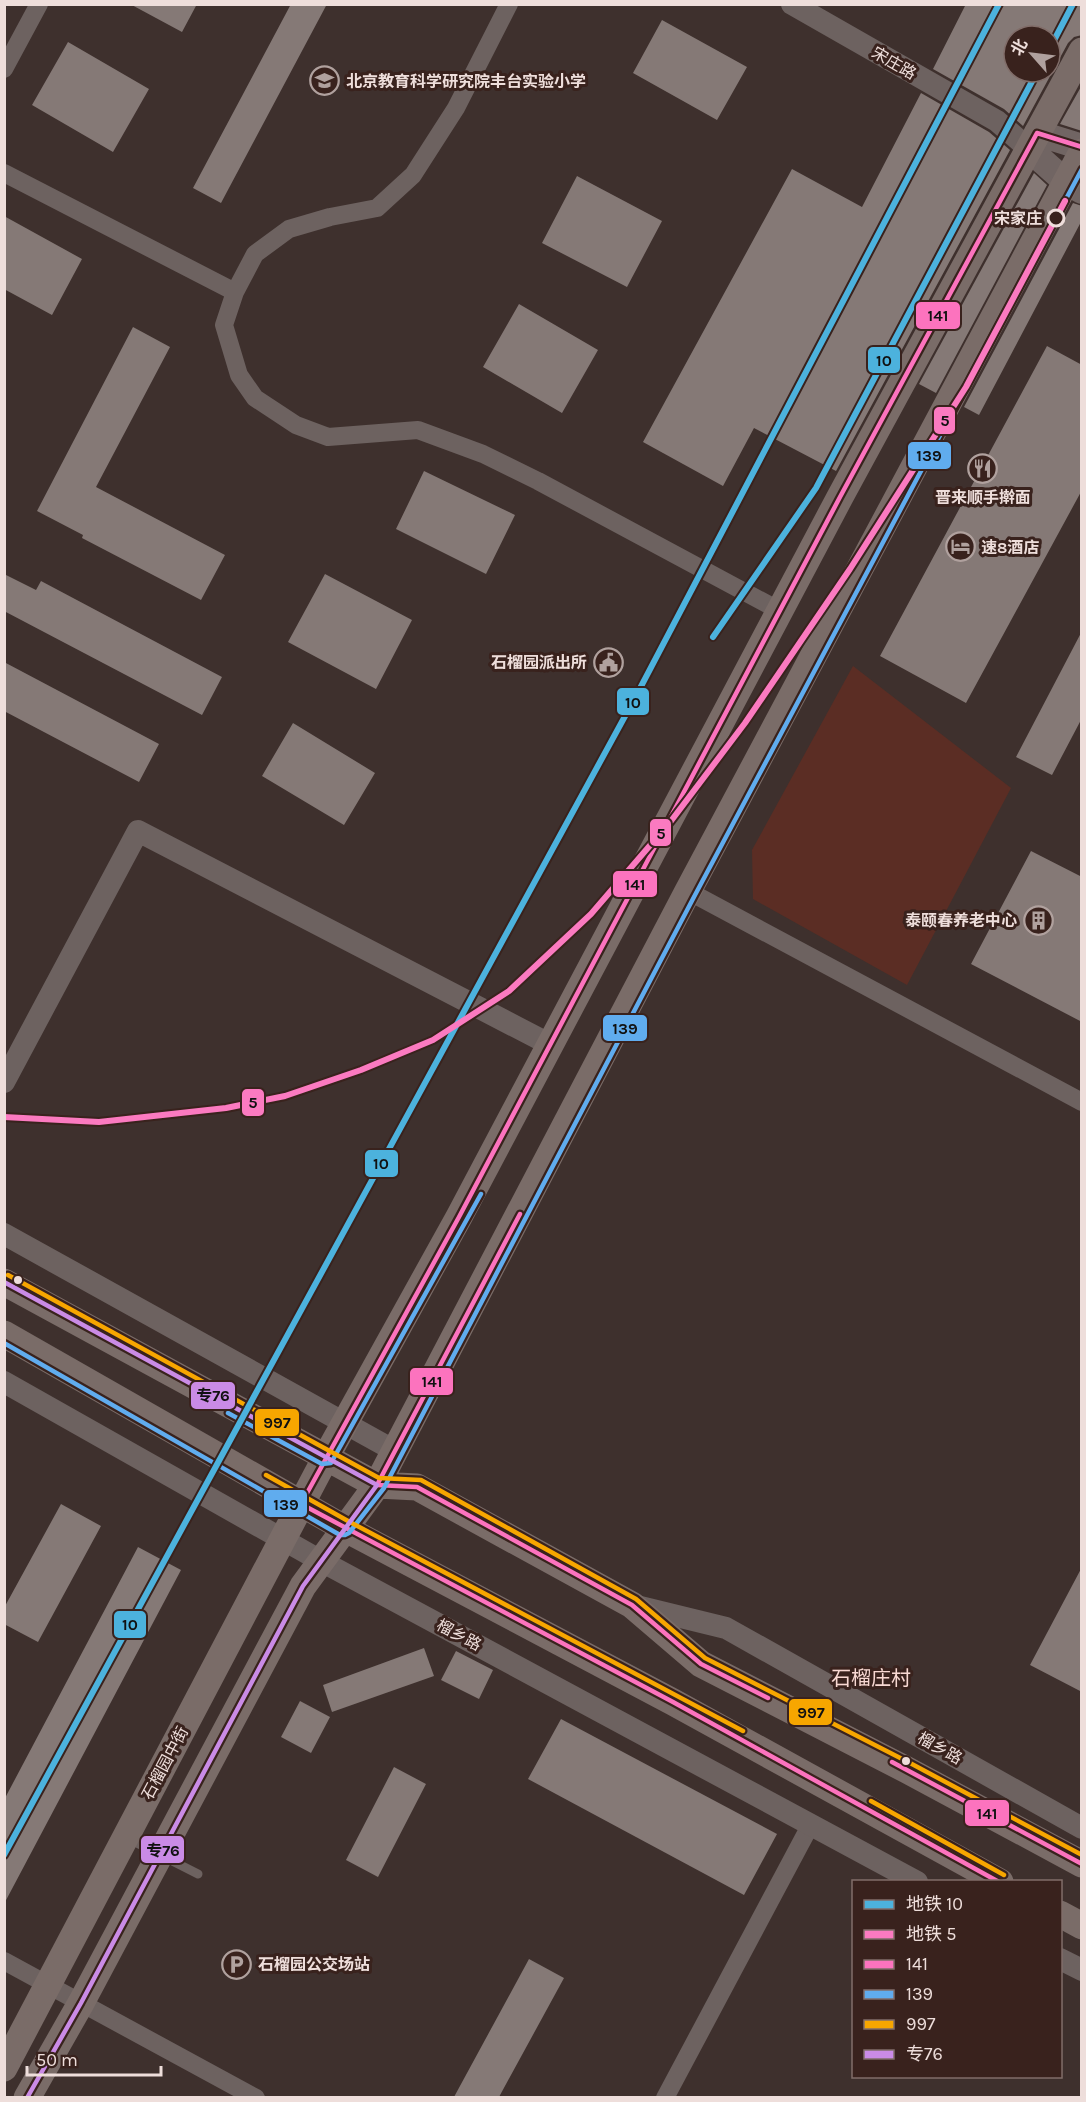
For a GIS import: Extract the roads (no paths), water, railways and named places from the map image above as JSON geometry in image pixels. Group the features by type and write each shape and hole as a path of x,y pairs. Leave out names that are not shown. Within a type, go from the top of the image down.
{"main road":[{"name":"石榴园中街","path":"4,2068 282,1539 459,1217 780,611 1082,51"},
{"name":"宋庄路","path":"1033,141 1082,147"},
{"name":"宋庄路","path":"1033,141 1074,186"},
{"path":"27,2097 81,2002 303,1586 377,1485 688,891 1074,186 1082,152"},
{"name":"榴乡路","path":"4,1282 377,1485 417,1487 632,1605 701,1664 908,1770 1082,1864"},
{"path":"4,1335 344,1528 673,1702 998,1880"},
{"path":"1062,1915 1082,1926"}],"street":[{"path":"4,69 39,4"},
{"path":"509,4 456,108 413,174 377,208 330,217 290,229 255,254 235,291 224,325 239,375 255,398 296,425 328,438 418,430 483,454 538,481 780,611"},
{"name":"宋庄路","path":"792,4 1033,141"},
{"path":"4,173 235,291"},
{"path":"4,1082 138,831 550,1045"},
{"path":"688,891 1082,1102"},
{"path":"4,1234 395,1451"},
{"name":"榴乡路","path":"4,1382 321,1561 915,1880"},
{"name":"榴乡路","path":"632,1605 726,1628 1082,1828"},
{"path":"665,2097 811,1824"},
{"path":"1062,1960 1082,1970"},
{"path":"4,1961 256,2097"}],"lane":[{"path":"126,1838 198,1874"}],"metro line":[{"name":"10","path":"4,1855 636,696 999,4"},
{"name":"10","path":"1062,25 1073,4"},
{"name":"10","path":"713,637 816,488 1031,84"},
{"name":"5","path":"4,1117 99,1122 226,1108 285,1096 361,1070 433,1040 509,991 591,914 671,821 745,723 850,569 966,387 1065,201"}],"place":[{"name":"北京教育科学研究院丰台实验小学","path":"325,81"},
{"name":"宋家庄","path":"1056,218"},
{"name":"晋来顺手擀面","path":"983,469"},
{"name":"速8酒店","path":"960,547"},
{"name":"石榴园派出所","path":"608,662"},
{"name":"泰颐春养老中心","path":"1038,920"},
{"name":"石榴园公交场站","path":"237,1964"}],"district":[{"name":"石榴庄村","path":"871,1678"}]}
